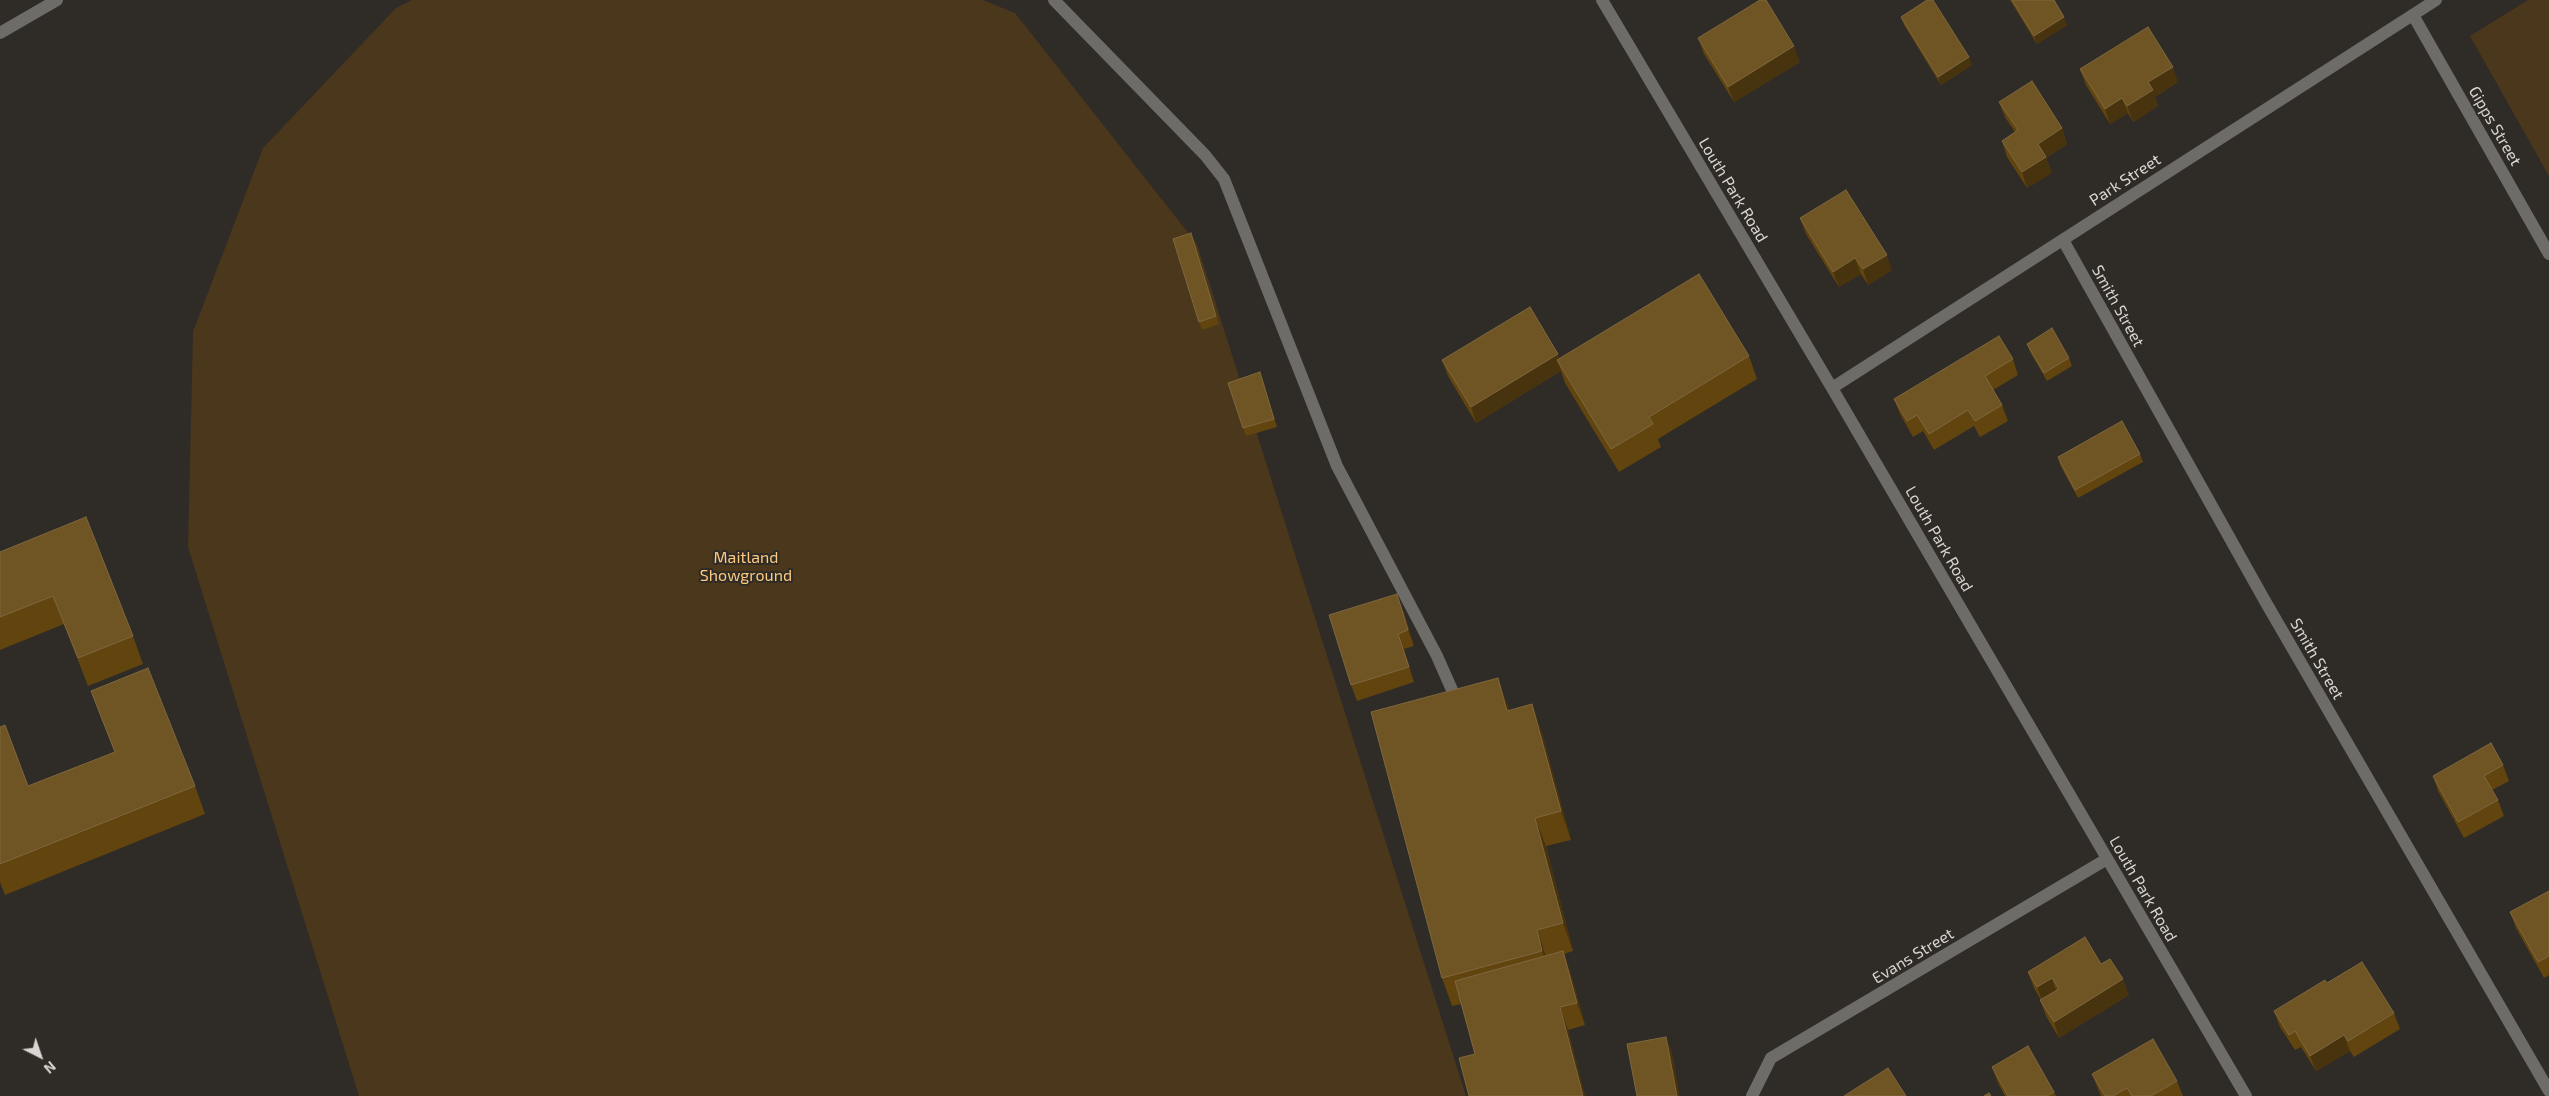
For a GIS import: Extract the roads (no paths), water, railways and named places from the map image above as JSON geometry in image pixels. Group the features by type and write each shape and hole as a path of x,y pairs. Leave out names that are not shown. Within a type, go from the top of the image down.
{"street":[{"path":"0,33 56,0"},
{"path":"1054,0 1205,155 1224,179 1337,466 1437,656 1456,699"},
{"name":"Louth Park Road","path":"1602,0 1832,388 2246,1096"},
{"name":"Park Street","path":"1832,388 2436,0"},
{"name":"Gipps Street","path":"2413,15 2549,254"},
{"name":"Smith Street","path":"2063,240 2265,601 2549,1091"},
{"name":"Evans Street","path":"1752,1096 1771,1058 2107,860"}],"park label":[{"name":"Maitland Showground","path":"746,567"}]}
